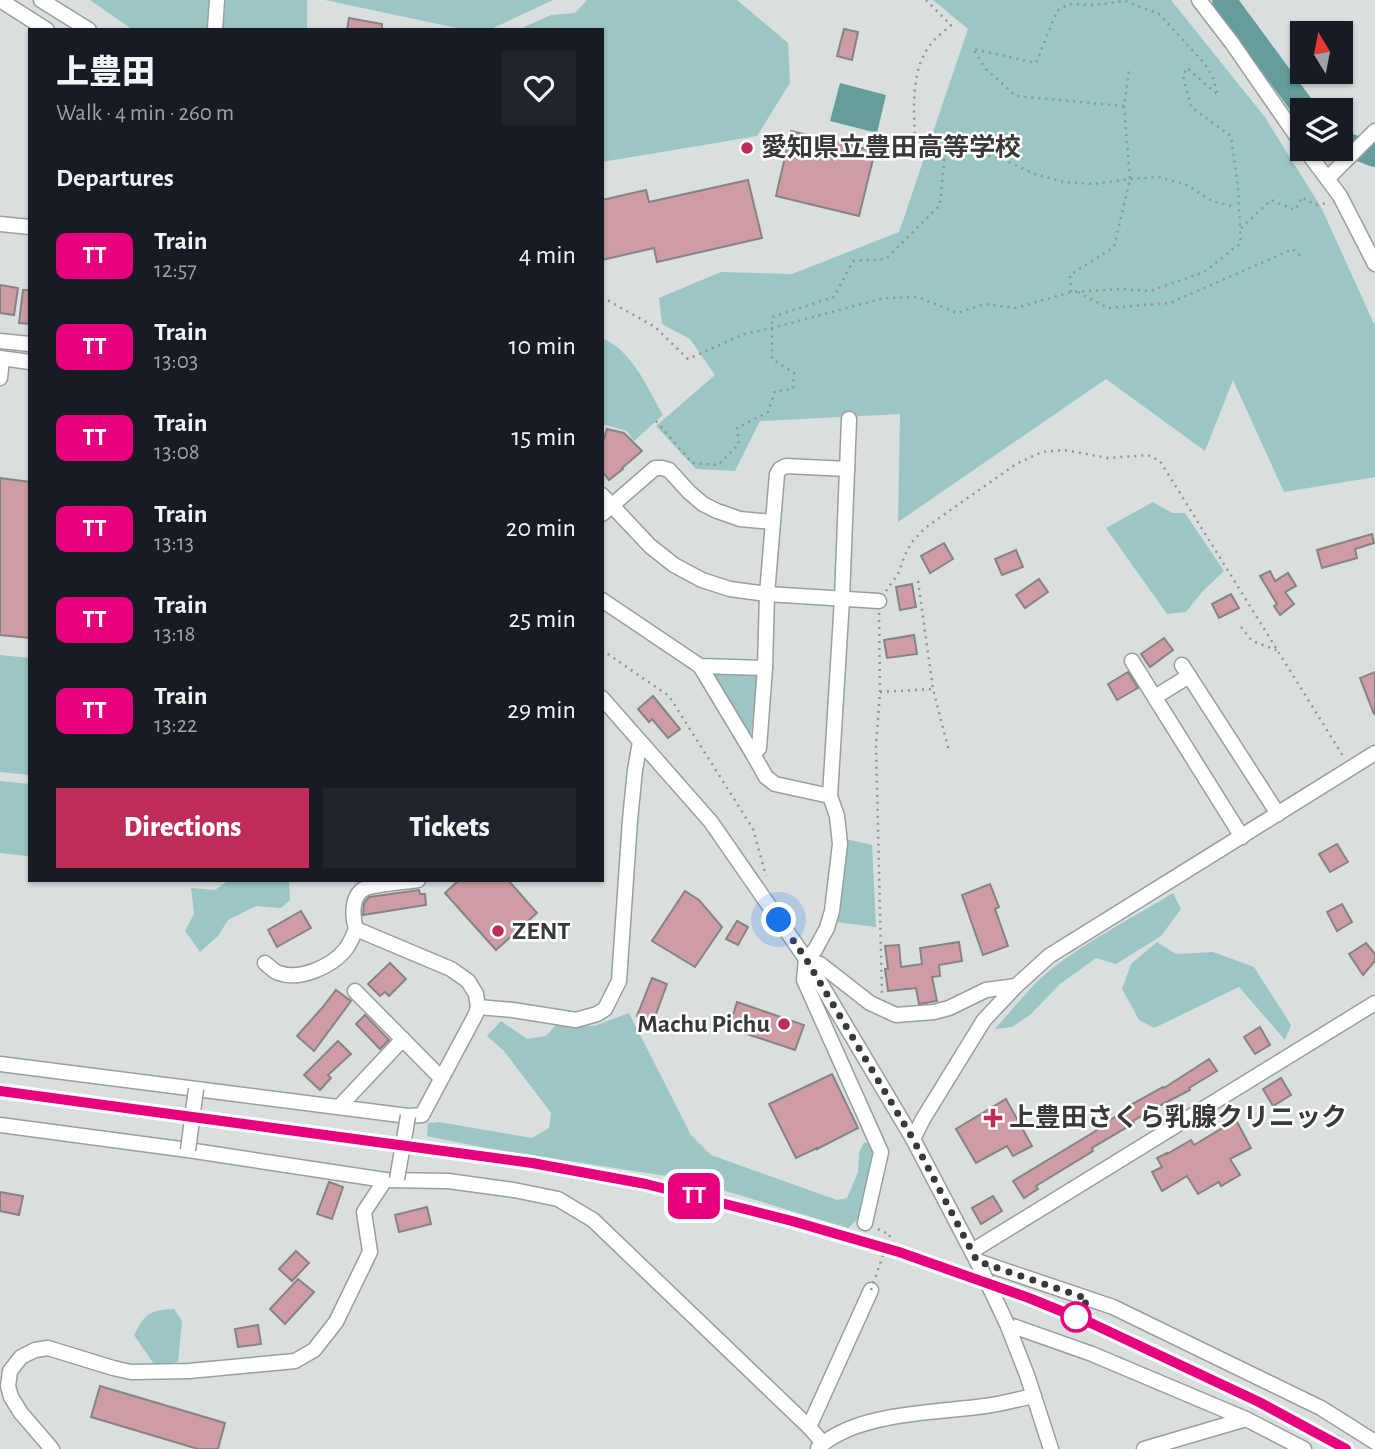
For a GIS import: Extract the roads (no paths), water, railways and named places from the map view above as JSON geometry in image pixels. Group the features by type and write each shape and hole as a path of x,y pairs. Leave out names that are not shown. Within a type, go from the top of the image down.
{"street":[{"path":"41,0 86,28"},
{"path":"215,28 217,0"},
{"path":"1199,0 1290,127"},
{"path":"0,1 44,28"},
{"path":"1328,178 1375,131"},
{"path":"1315,161 1340,196 1375,264"},
{"path":"0,224 28,227"},
{"path":"0,341 28,344"},
{"path":"0,378 1,358 28,362"},
{"path":"849,419 830,796 837,816 840,844 832,911 827,928 815,950 806,959 804,980 881,1152 865,1223"},
{"path":"772,522 740,520 717,511 696,498 662,467 655,468 605,505 674,565 702,580 767,594 879,601"},
{"path":"753,754 759,748 776,477 782,467 847,469"},
{"path":"604,601 700,666 766,777 775,785 830,796"},
{"path":"1132,661 1242,837"},
{"path":"700,666 765,668"},
{"path":"1155,697 1186,670 1278,814"},
{"path":"604,700 711,822 806,959 913,1139 976,1259 1007,1324 1051,1449"},
{"path":"478,1007 576,1020 605,1009 619,981 630,820 640,742"},
{"path":"913,1139 984,1020 1049,956 1375,753"},
{"path":"265,963 278,973 290,975 309,973 331,964 346,949 356,929 356,897 365,888 405,882"},
{"path":"0,1064 408,1116 422,1115 477,1014 476,994 468,981 451,969 356,929"},
{"path":"806,959 820,964 870,1003 896,1015 934,1012 949,1008 986,990 1016,986"},
{"path":"355,991 441,1078"},
{"path":"976,1259 1375,1003"},
{"path":"339,1107 403,1039"},
{"path":"188,1150 196,1089"},
{"path":"52,1449 21,1413 8,1386 10,1371 21,1357 35,1350 48,1348 113,1368 140,1372 189,1371 295,1361 314,1350 336,1322 370,1252 363,1212 391,1180 408,1116"},
{"path":"0,1125 391,1180 448,1181 558,1199 593,1220 809,1427 820,1446 852,1427 887,1418 990,1405 1034,1396"},
{"path":"976,1259 1114,1307 1321,1408 1345,1431 1375,1442"},
{"path":"809,1427 871,1290"},
{"path":"1007,1324 1092,1354 1246,1419 1304,1449"},
{"path":"1144,1449 1246,1419"}],"waterway":[{"path":"1224,0 1296,98"},
{"path":"1353,147 1375,155"}],"tunnel":[{"path":"1335,1449 1342,1437"}],"railway":[{"path":"0,1091 532,1163 646,1184 838,1233 1029,1298 1110,1331 1259,1402 1345,1449"}],"train":[{"name":"TT","path":"0,1091 532,1163 646,1184 838,1233 1029,1298 1110,1331 1259,1402 1346,1449"}],"place":[{"name":"愛知県立豊田高等学校","path":"747,148"},
{"name":"ZENT","path":"498,931"},
{"name":"Machu Pichu","path":"784,1024"},
{"name":"上豊田さくら乳腺クリニック","path":"993,1118"}]}
